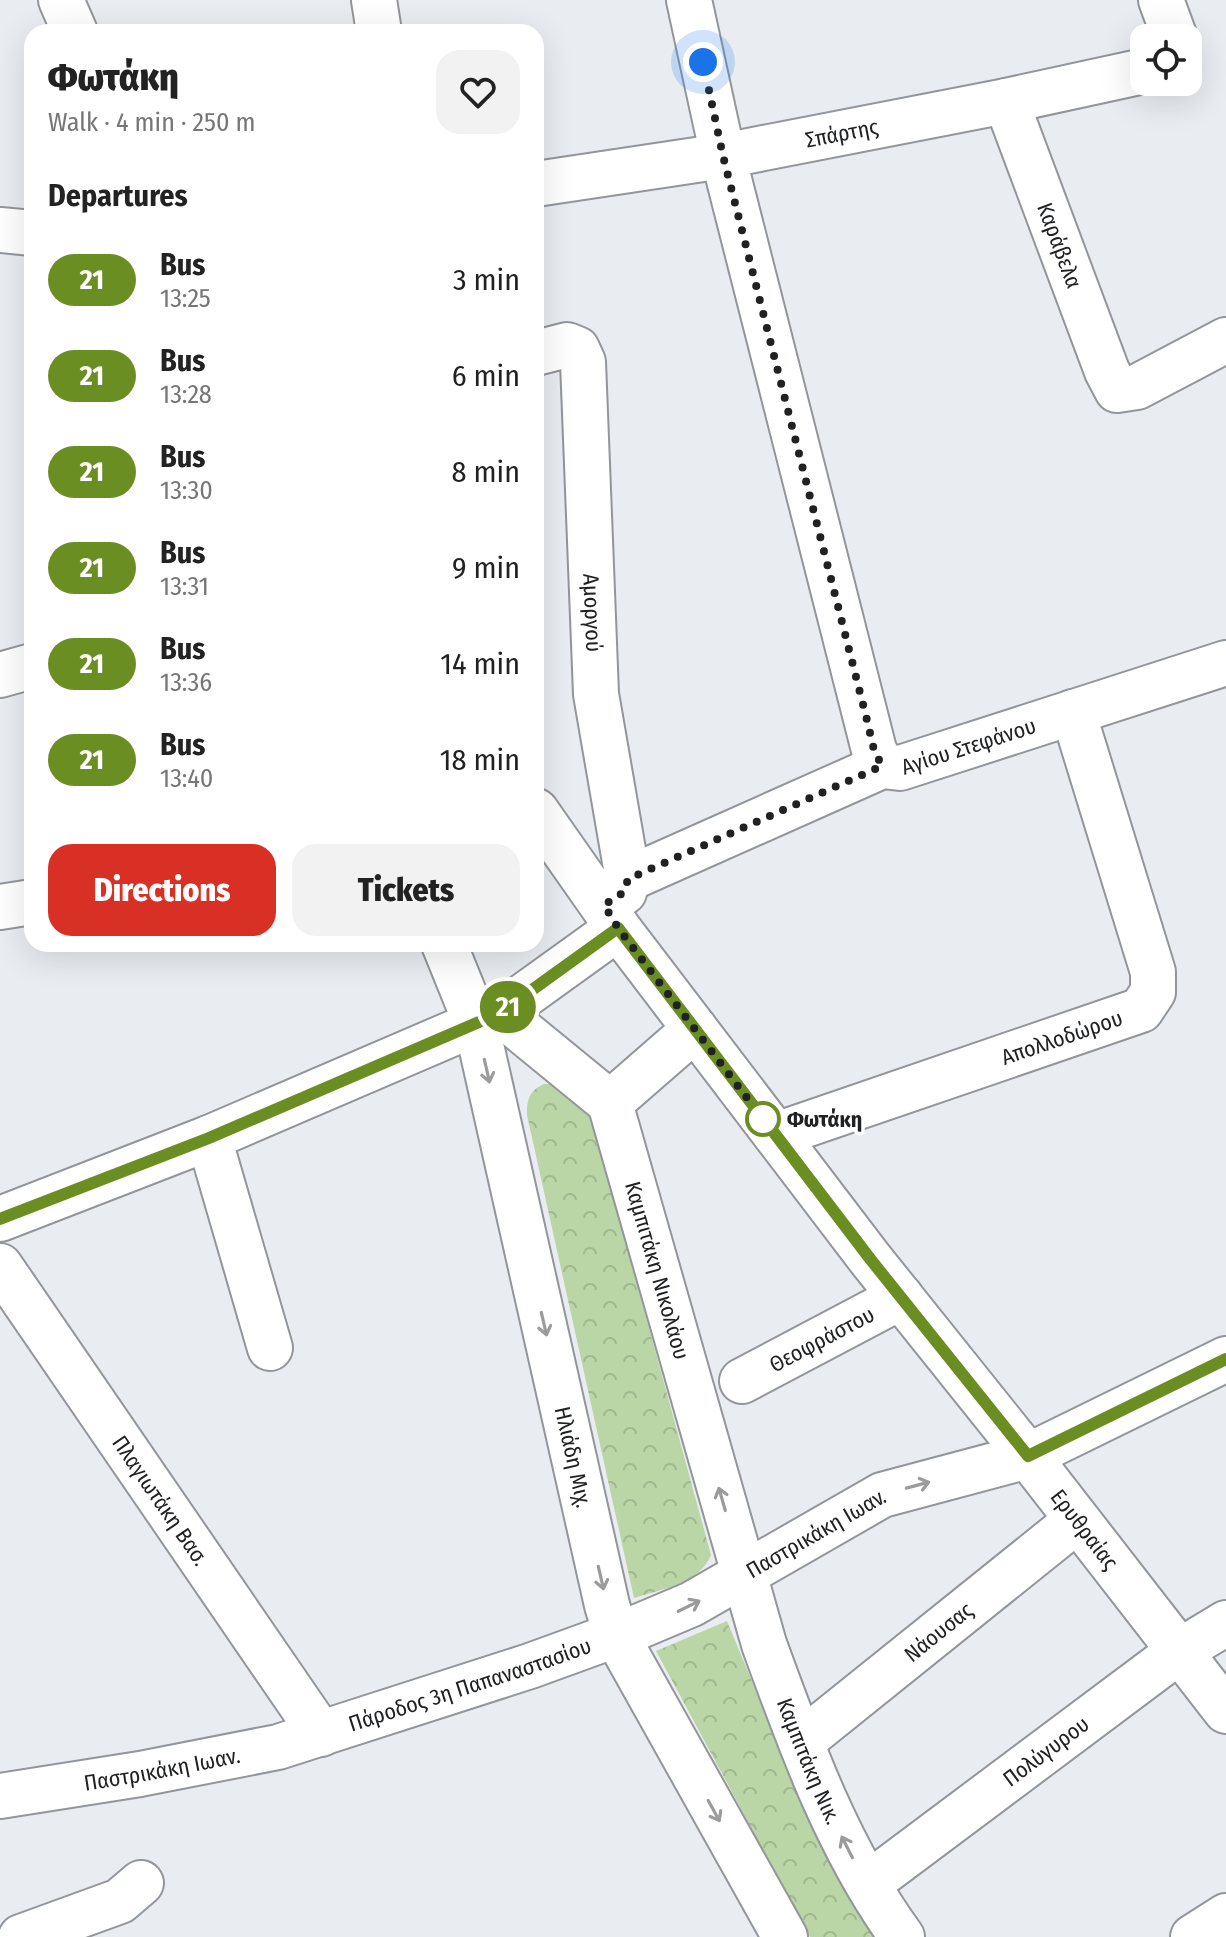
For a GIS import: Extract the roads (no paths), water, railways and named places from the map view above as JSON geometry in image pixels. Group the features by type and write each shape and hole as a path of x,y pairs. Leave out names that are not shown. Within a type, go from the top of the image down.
{"street":[{"path":"61,0 72,24"},
{"path":"374,0 378,24"},
{"path":"689,0 723,156 874,750 882,766"},
{"path":"1161,0 1170,24"},
{"name":"Σπάρτης","path":"544,183 723,156 1130,74"},
{"name":"Καράβελα","path":"1006,101 1107,371 1117,390 1137,387 1226,340"},
{"path":"0,230 24,232"},
{"name":"Αμοργού","path":"544,351 567,345 577,349 583,362 596,694 617,904"},
{"path":"0,675 24,668"},
{"name":"Αγίου Στεφάνου","path":"0,1219 209,1138 488,1018 617,904 882,766 900,768 1073,712 1225,668"},
{"name":"Απολλοδώρου","path":"776,1135 1141,1010 1153,992 1153,972 1073,712"},
{"name":"Ερυθραίας","path":"544,820 617,904 695,1029 776,1135 1226,1711"},
{"path":"0,907 24,903"},
{"name":"Ηλιάδη Μιχ.","path":"449,952 488,1018 607,1605 616,1635 785,1937"},
{"path":"488,1018 610,1103 695,1029"},
{"name":"Καμπιτάκη Νικολάου","path":"610,1103 743,1574"},
{"path":"209,1138 270,1348"},
{"name":"Πλαγιωτάκη Βασ.","path":"0,1266 321,1734"},
{"name":"Θεοφράστου","path":"742,1381 901,1297"},
{"name":"Παστρικάκη Ιωαν.","path":"616,1635 692,1604 882,1495 1028,1456 1226,1359"},
{"name":"Νάουσας","path":"801,1742 1076,1521"},
{"name":"Καμπιτάκη Νικ.","path":"743,1574 764,1644 801,1742 847,1848 902,1937"},
{"name":"Πολύγυρου","path":"868,1884 1178,1652 1226,1623"},
{"name":"Πάροδος 3η Παπαναστασίου","path":"321,1734 616,1635"},
{"name":"Παστρικάκη Ιωαν.","path":"0,1796 242,1756 321,1734"},
{"path":"21,1937 120,1901 141,1883"},
{"path":"1193,1937 1226,1916"}],"place":[{"name":"Φωτάκη","path":"763,1119"}]}
